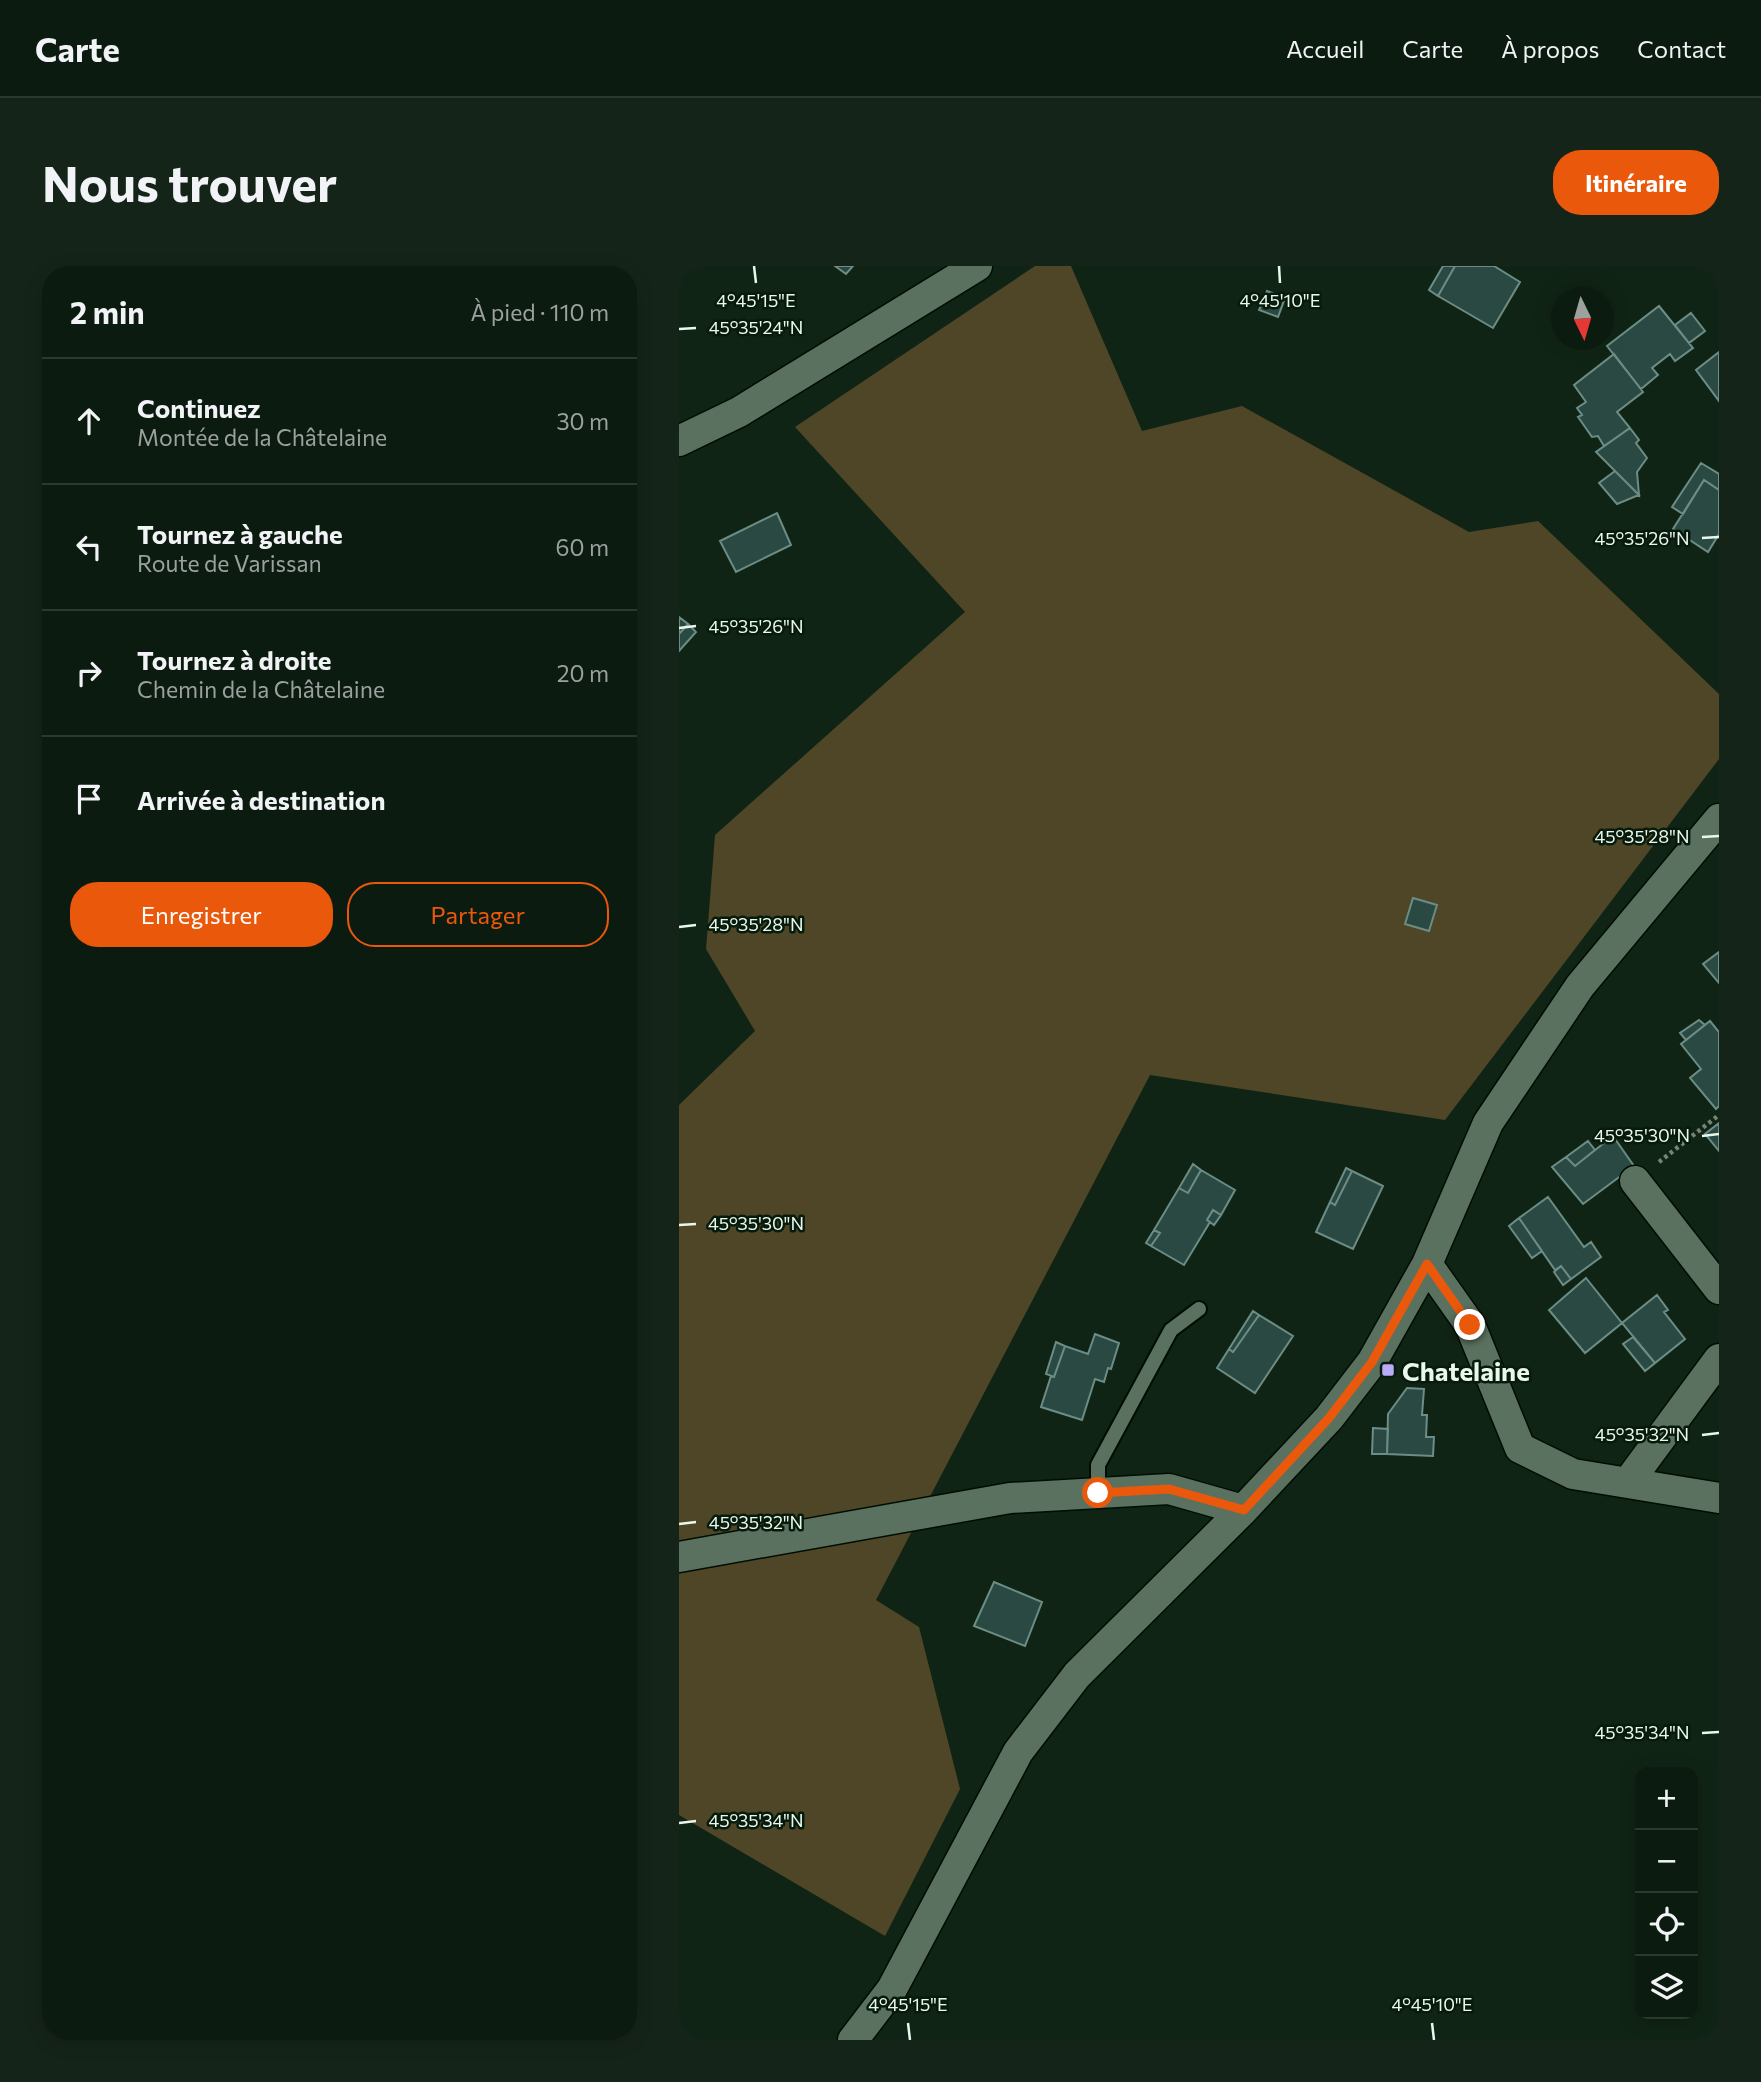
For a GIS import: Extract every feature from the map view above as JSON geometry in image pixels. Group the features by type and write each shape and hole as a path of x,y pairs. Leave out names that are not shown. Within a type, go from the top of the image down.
{"street":[{"path":"679,442 739,412 977,266"},
{"path":"853,2040 893,1989 1018,1752 1077,1675 1244,1510 1329,1418 1372,1362 1427,1264 1488,1123 1580,986 1719,819"},
{"path":"1635,1181 1719,1289"},
{"path":"1427,1264 1470,1325 1520,1448 1573,1474 1719,1497"},
{"path":"1629,1481 1719,1359"},
{"path":"679,1557 1010,1498 1169,1489 1244,1510"}],"lane":[{"path":"1098,1493 1098,1465 1171,1330 1199,1309"}],"path":[{"path":"1635,1181 1719,1115"}],"shaded area":[{"path":"1035,266 1071,266 1142,431 1242,406 1469,532 1538,521 1719,694 1719,759 1445,1120 1150,1075 876,1600 919,1627 960,1789 885,1936 679,1815 679,1105 755,1031 706,949 715,835 965,612 795,427"}],"building":[{"path":"835,266 853,266 846,274"},
{"path":"1443,266 1455,266 1438,296 1429,290"},
{"path":"1455,266 1494,266 1520,282 1493,328 1438,296"},
{"path":"1267,291 1285,298 1278,317 1259,310"},
{"path":"1659,306 1693,348 1675,361 1670,354 1652,368 1658,375 1641,389 1610,350 1614,350 1614,341"},
{"path":"1691,313 1705,331 1689,343 1675,325"},
{"path":"1719,352 1719,401 1696,370"},
{"path":"1614,354 1643,392 1617,412 1630,428 1604,446 1598,436 1592,437 1578,417 1582,415 1577,408 1586,402 1574,385"},
{"path":"1630,428 1639,440 1636,443 1647,458 1637,472 1639,495 1596,452"},
{"path":"1701,463 1719,474 1719,490 1704,480 1683,514 1672,507"},
{"path":"1615,471 1639,495 1617,504 1599,483"},
{"path":"1704,480 1719,490 1719,534 1708,552 1673,529"},
{"path":"777,513 791,545 736,572 720,541"},
{"path":"679,617 688,624 679,634"},
{"path":"688,624 696,632 679,651 679,634"},
{"path":"1413,898 1437,905 1429,931 1405,924"},
{"path":"1719,952 1719,983 1703,964"},
{"path":"1699,1020 1705,1025 1686,1040 1680,1033"},
{"path":"1710,1021 1719,1032 1719,1106 1716,1109 1690,1078 1701,1069 1681,1044"},
{"path":"1719,1123 1719,1151 1705,1134"},
{"path":"1613,1136 1634,1166 1583,1204 1552,1167 1566,1157 1575,1166"},
{"path":"1588,1141 1595,1150 1575,1166 1566,1157"},
{"path":"1193,1164 1201,1170 1188,1193 1179,1188"},
{"path":"1346,1168 1352,1171 1335,1205 1330,1202"},
{"path":"1201,1170 1235,1190 1221,1215 1213,1210 1207,1220 1210,1222 1184,1265 1151,1246 1160,1233 1154,1230 1179,1188 1188,1193"},
{"path":"1352,1171 1383,1186 1353,1249 1316,1232 1330,1202 1335,1205"},
{"path":"1548,1197 1584,1247 1591,1242 1601,1257 1571,1279 1561,1266 1555,1270 1519,1218"},
{"path":"1213,1210 1221,1215 1214,1225 1207,1220"},
{"path":"1519,1218 1542,1251 1532,1258 1509,1226"},
{"path":"1154,1230 1160,1233 1151,1246 1146,1243"},
{"path":"1561,1266 1571,1279 1563,1285 1554,1272"},
{"path":"1586,1278 1622,1323 1585,1353 1549,1310"},
{"path":"1657,1295 1668,1310 1664,1312 1685,1339 1655,1363 1622,1323"},
{"path":"1253,1311 1259,1315 1233,1352 1229,1349"},
{"path":"1259,1315 1293,1336 1255,1393 1217,1368 1229,1349 1233,1352"},
{"path":"1095,1334 1119,1343 1104,1382 1095,1379 1082,1420 1041,1407 1065,1346 1088,1354"},
{"path":"1633,1337 1655,1363 1645,1371 1623,1344"},
{"path":"1056,1342 1065,1346 1054,1377 1046,1374"},
{"path":"1407,1388 1424,1389 1422,1415 1427,1415 1426,1437 1434,1437 1433,1456 1387,1454 1388,1414"},
{"path":"1373,1428 1388,1429 1387,1454 1372,1454"},
{"path":"994,1582 1042,1602 1025,1646 974,1626"}],"place":[{"name":"Chatelaine","path":"1388,1370"}],"route":[{"path":"1098,1493 1169,1489 1244,1510 1329,1418 1372,1362 1427,1264 1470,1325"}]}
